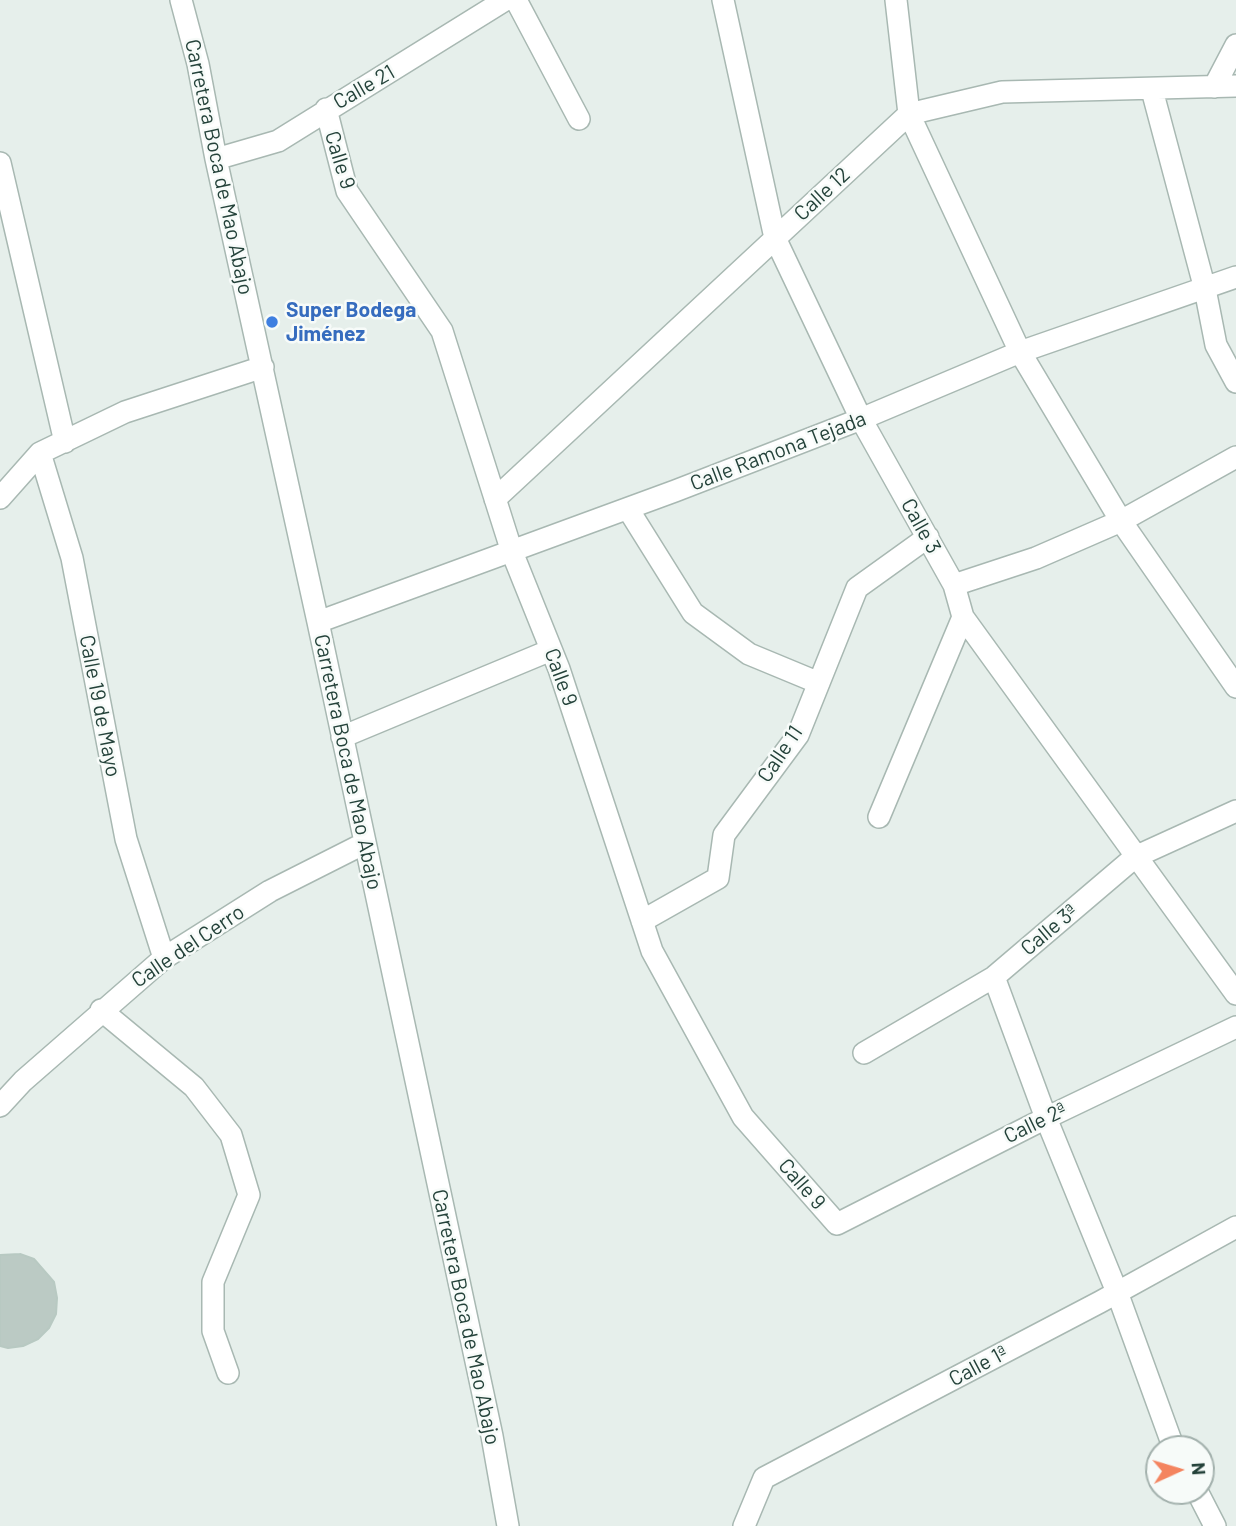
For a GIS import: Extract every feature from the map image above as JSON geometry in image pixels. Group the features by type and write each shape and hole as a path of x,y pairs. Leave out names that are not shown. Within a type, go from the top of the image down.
{"street":[{"name":"Carretera Boca de Mao Abajo","path":"181,0 198,64 216,159 318,622 492,1436 508,1526"},
{"name":"Calle 21","path":"216,159 278,141 505,0"},
{"path":"516,0 579,119"},
{"name":"Calle 3","path":"723,0 775,238 861,419 954,585 963,617 1236,994"},
{"path":"896,0 909,114 1020,352 1121,521 1236,687"},
{"path":"1214,87 1236,45"},
{"name":"Calle 12","path":"495,499 909,114 1002,92 1236,86"},
{"path":"1152,90 1206,289 1216,345 1236,382"},
{"name":"Calle 9","path":"326,109 347,191 442,331 512,552 551,650 652,950 743,1116 837,1224"},
{"path":"0,163 65,442"},
{"name":"Calle Ramona Tejada","path":"318,622 628,509 861,419 1020,352 1236,277"},
{"path":"0,498 40,453 125,412 263,367"},
{"name":"Calle 19 de Mayo","path":"40,453 72,558 126,839 164,958"},
{"path":"954,585 1036,558 1121,521 1236,457"},
{"path":"628,509 693,613 749,654 819,683"},
{"name":"Calle 11","path":"642,921 718,878 724,835 798,735 857,588 928,537"},
{"path":"879,817 963,617"},
{"path":"342,737 551,650"},
{"name":"Calle 3ª","path":"864,1053 994,977 1135,857 1236,811"},
{"name":"Calle del Cerro","path":"0,1106 23,1081 101,1010 164,958 270,891 365,843"},
{"path":"994,977 1045,1118 1117,1292 1169,1435"},
{"path":"101,1010 194,1087 231,1135 248,1195 213,1282 213,1331 228,1373"},
{"name":"Calle 2ª","path":"837,1224 1045,1118 1236,1027"},
{"name":"Calle 1ª","path":"744,1526 764,1478 1236,1227"},
{"path":"1204,1505 1215,1526"}],"building":[{"path":"20,1254 34,1259 54,1282 56,1314 49,1328 38,1339 23,1346 8,1348 0,1346 0,1255"}],"place":[{"name":"Super Bodega Jiménez","path":"272,322"}]}
